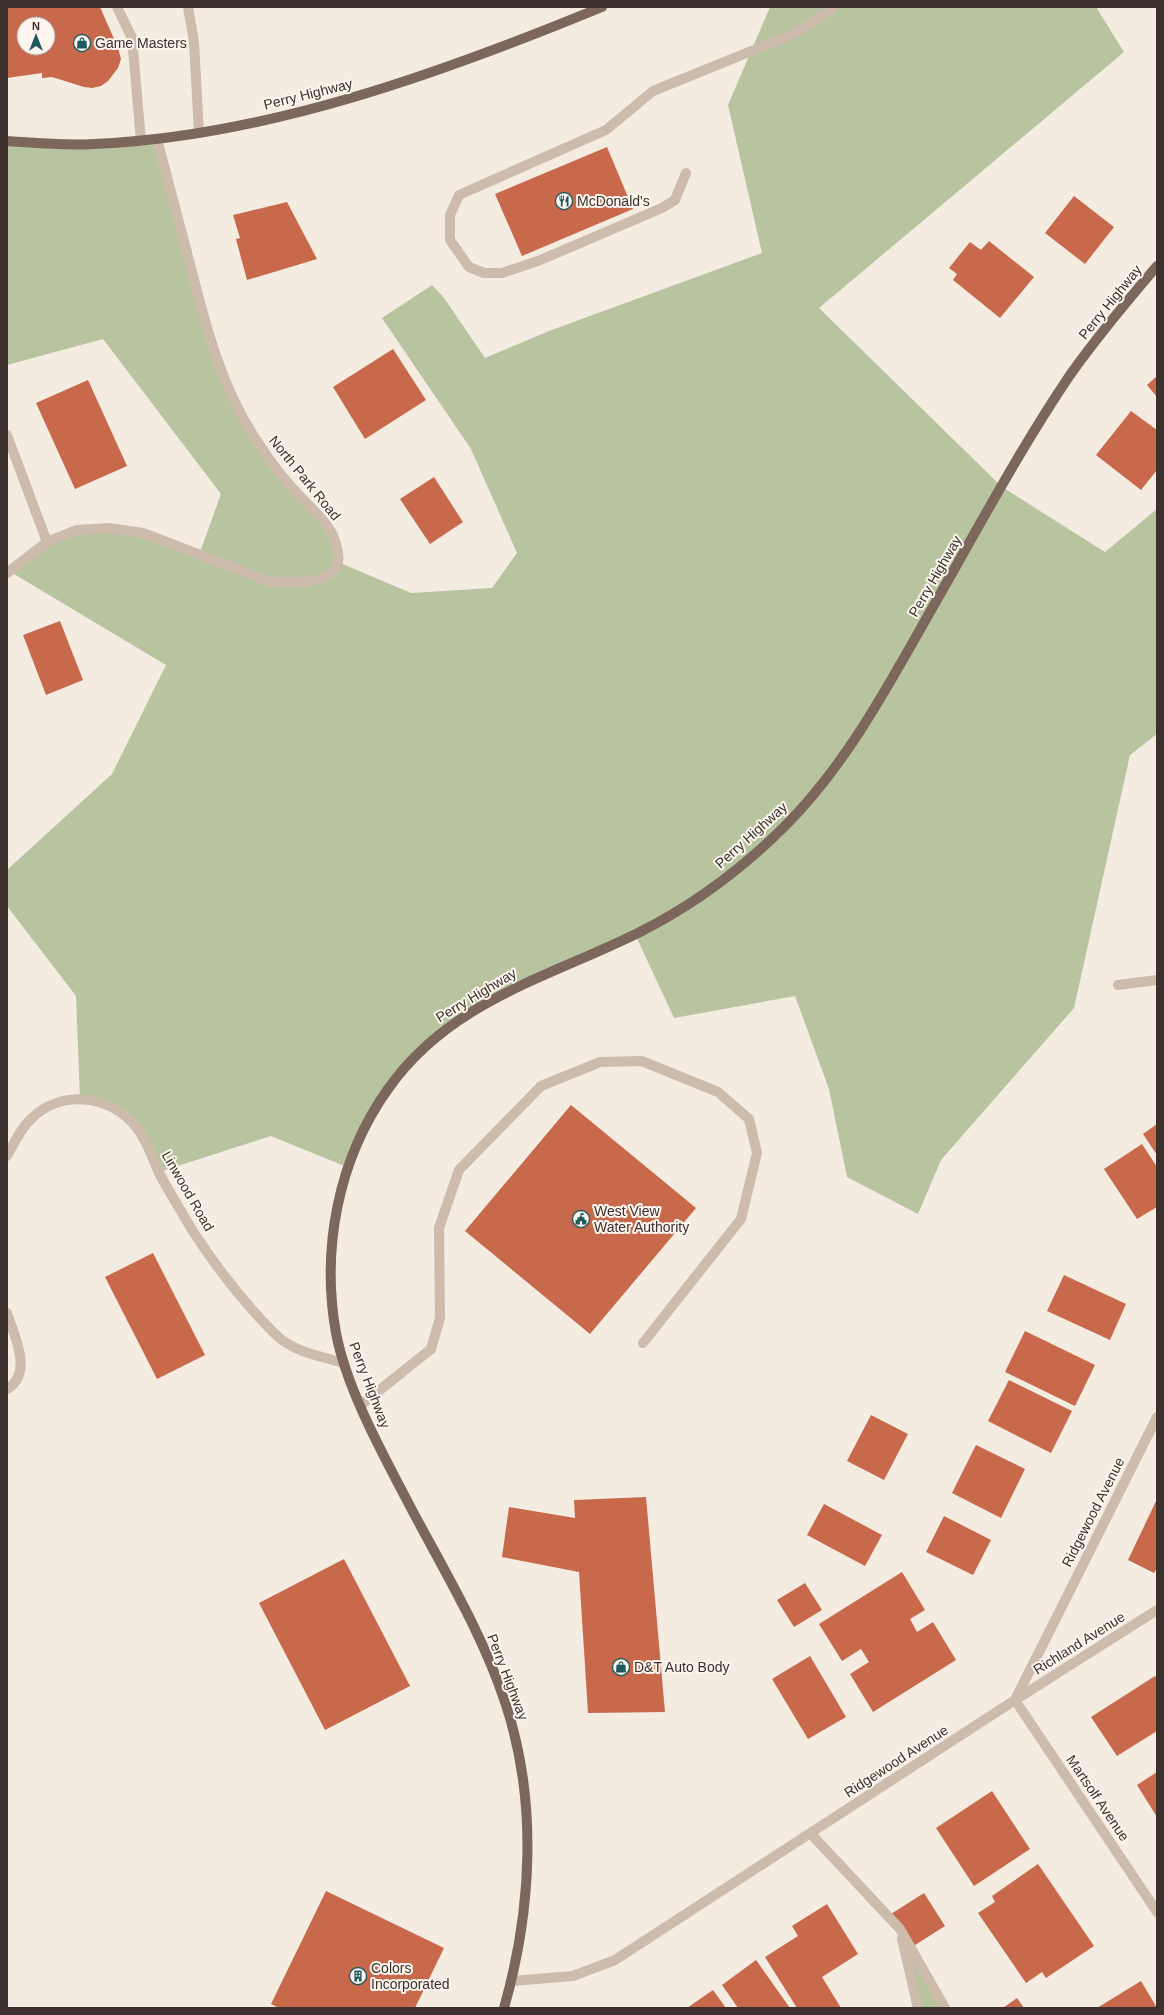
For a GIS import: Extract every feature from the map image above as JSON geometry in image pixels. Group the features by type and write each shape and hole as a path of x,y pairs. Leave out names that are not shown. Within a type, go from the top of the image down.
{"main road":[{"name":"Perry Highway","path":"7,141 92,144 141,141 199,133 340,102 512,44 602,7"},
{"name":"Perry Highway","path":"504,2008 512,1981 521,1934 527,1860 526,1817 515,1738 505,1701 490,1663 381,1451 344,1364 336,1334 330,1268 338,1200 347,1167 373,1110 390,1084 411,1059 434,1037 461,1018 524,982 635,934 665,918 727,877 786,824 812,796 865,724 1037,427 1072,373 1110,322 1157,266"}],"street":[{"path":"116,7 132,38 141,141"},
{"path":"188,7 194,42 199,133"},
{"path":"686,172 675,200 662,208 538,261 502,272 484,272 469,267 450,240 450,215 460,194 606,130 652,91 793,34 833,9 833,7"},
{"name":"North Park Road","path":"7,573 47,542 77,530 109,528 143,533 268,581 288,584 316,580 332,572 338,562 337,548 329,528 298,494 257,442 229,392 212,346 202,311 157,139"},
{"path":"7,435 47,542"},
{"path":"1118,985 1157,980"},
{"path":"361,1404 431,1349 440,1318 439,1228 460,1170 541,1086 600,1062 642,1060 718,1092 749,1119 758,1153 741,1219 642,1343"},
{"name":"Linwood Road","path":"7,1156 19,1134 32,1118 56,1103 80,1099 104,1103 115,1109 136,1127 144,1140 159,1172 195,1234 242,1296 275,1334 292,1347 344,1364"},
{"path":"7,1313 21,1361 18,1377 10,1387"},
{"name":"Ridgewood Avenue","path":"512,1981 573,1976 615,1960 1015,1700 1157,1417"},
{"name":"Richland Avenue","path":"1015,1700 1157,1610"},
{"name":"Martsolf Avenue","path":"1015,1700 1157,1912"},
{"path":"811,1834 900,1930 945,2008"},
{"path":"900,1930 918,2008"}],"green space":[{"path":"770,7 1096,7 1124,52 819,308 1002,487 1105,552 1157,509 1157,734 1130,755 1074,1008 941,1160 918,1214 847,1177 829,1089 795,996 674,1018 635,934 461,1018 390,1084 347,1167 271,1136 159,1172 125,1116 80,1099 76,996 7,906 7,870 112,774 166,665 9,571 47,542 109,528 199,555 221,494 103,339 7,365 7,141 157,139 212,346 257,442 329,528 338,562 411,593 492,588 517,553 471,449 382,318 432,285 444,298 485,358 549,331 762,253 728,105"},
{"path":"900,1929 945,2008 918,2008"}],"building":[{"path":"7,7 100,7 118,48 121,59 118,68 108,81 101,86 92,88 52,77 42,78 42,73 7,78"},
{"name":"McDonald's","path":"607,147 633,209 522,256 495,194"},
{"path":"1074,196 1114,227 1085,264 1045,233"},
{"path":"287,202 317,259 247,280 236,239 240,238 233,215"},
{"path":"989,241 1034,277 1000,318 953,280 957,274 949,268 970,242 981,250"},
{"path":"393,349 426,400 365,439 333,387"},
{"path":"1157,376 1157,397 1147,385"},
{"path":"88,380 127,466 75,489 36,403"},
{"path":"1131,411 1157,430 1157,470 1141,490 1096,455"},
{"path":"434,477 463,522 430,544 400,499"},
{"path":"60,621 83,680 46,695 23,635"},
{"name":"West View Water Authority","path":"571,1105 696,1208 590,1334 465,1231"},
{"path":"1157,1124 1157,1155 1143,1134"},
{"path":"1142,1144 1157,1167 1157,1207 1137,1219 1104,1169"},
{"path":"153,1253 205,1355 157,1379 105,1277"},
{"path":"1064,1275 1126,1304 1110,1340 1047,1311"},
{"path":"1025,1331 1095,1365 1075,1406 1005,1372"},
{"path":"1009,1380 1072,1411 1051,1453 988,1421"},
{"path":"871,1415 908,1434 884,1480 847,1461"},
{"path":"976,1445 1025,1469 1001,1518 952,1493"},
{"path":"646,1497 665,1712 588,1713 579,1572 502,1557 509,1507 575,1518 574,1500"},
{"path":"1157,1499 1157,1568 1154,1573 1128,1560"},
{"path":"824,1504 882,1535 865,1566 807,1535"},
{"path":"944,1516 991,1540 973,1575 926,1552"},
{"path":"344,1559 410,1686 325,1730 259,1603"},
{"path":"902,1572 925,1610 910,1619 917,1632 933,1622 956,1660 873,1712 850,1674 869,1662 861,1649 842,1661 819,1624"},
{"path":"805,1583 822,1610 794,1627 777,1600"},
{"path":"810,1656 846,1717 808,1739 772,1679"},
{"path":"1155,1676 1157,1678 1157,1731 1117,1756 1091,1717"},
{"path":"1157,1772 1157,1817 1137,1785"},
{"path":"992,1791 1030,1849 974,1886 936,1828"},
{"path":"1038,1864 1094,1946 1046,1978 1042,1972 1026,1983 978,1913 995,1902 992,1896"},
{"name":"Colors Incorporated","path":"326,1891 444,1948 415,2008 279,2008 271,2004"},
{"path":"924,1893 945,1926 912,1947 891,1914"},
{"path":"827,1904 858,1954 822,1977 841,2008 797,2008 765,1957 798,1936 792,1926"},
{"path":"756,1960 790,2008 738,2008 722,1985"},
{"path":"1141,1981 1157,2008 1097,2008"},
{"path":"713,1990 726,2008 687,2008"},
{"path":"1017,1998 1024,2008 1003,2008"}],"place":[{"name":"Game Masters","path":"82,43"},
{"name":"McDonald's","path":"564,201"},
{"name":"West View Water Authority","path":"581,1219"},
{"name":"D&T Auto Body","path":"621,1667"},
{"name":"Colors Incorporated","path":"358,1976"}]}
